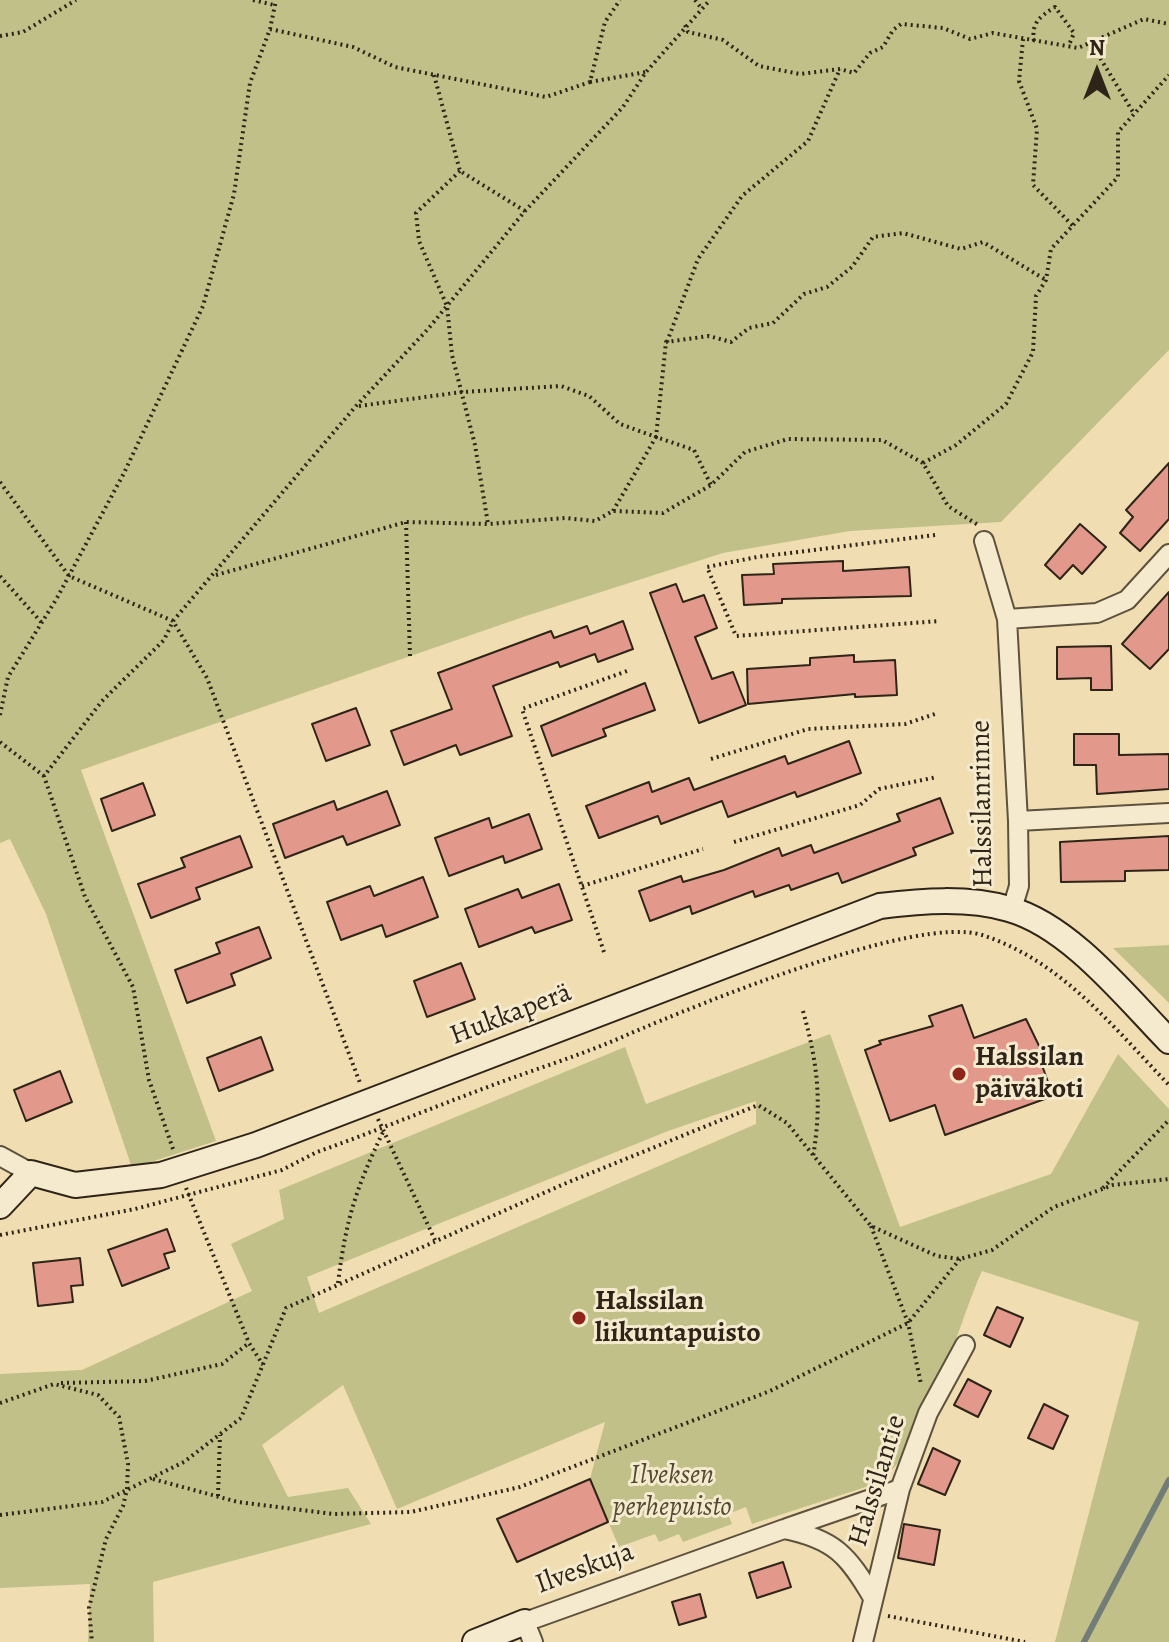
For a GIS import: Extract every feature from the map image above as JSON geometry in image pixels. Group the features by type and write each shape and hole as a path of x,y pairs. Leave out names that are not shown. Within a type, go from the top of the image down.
{"street":[{"name":"Halssilanrinne","path":"984,541 1007,619 1018,821 1019,886 1012,909 1052,931 1090,959 1169,1041"},
{"path":"1007,619 1097,613 1127,600 1169,554"},
{"path":"1018,821 1169,813"},
{"name":"Hukkaperä","path":"31,1173 75,1185 161,1175 256,1145 880,906 940,901 1012,909"},
{"path":"0,1156 31,1173 0,1206"},
{"name":"Halssilantie","path":"863,1642 900,1489 928,1413 965,1345"},
{"name":"Ilveskuja","path":"475,1642 529,1632 784,1529 900,1489"},
{"path":"784,1529 818,1536 855,1566 872,1606"}],"path":[{"path":"0,36 23,32 76,0"},
{"path":"0,715 8,677 69,576 124,473 203,306 234,194 250,83 270,29 275,2 253,0"},
{"path":"590,82 605,22 620,0"},
{"path":"695,0 702,9"},
{"path":"44,776 102,701 164,640 173,621 356,406 447,306 525,211 623,107 646,72 710,0"},
{"path":"1034,41 1033,31 1039,16 1055,7 1074,33 1069,46"},
{"path":"685,25 688,32 723,40 759,66 800,74 840,69 854,73 870,53 883,47 893,30 901,24 943,28 970,39 993,33 1069,46 1091,43 1144,19 1169,24"},
{"path":"270,29 353,47 395,67 546,97 590,82 646,72"},
{"path":"1023,39 1019,81 1037,129 1033,185 1073,226"},
{"path":"1091,43 1133,112"},
{"path":"215,575 406,522 488,524 565,518 595,521 613,511 656,437 666,342 698,259 742,196 808,141 840,69"},
{"path":"434,75 460,171 525,211"},
{"path":"923,463 956,445 1006,404 1033,352 1036,296 1046,280 1051,249 1118,177 1118,132 1169,75"},
{"path":"460,171 416,213 419,241 447,306 452,355 488,524"},
{"path":"666,342 709,336 731,342 749,328 773,323 804,294 827,287 852,267 873,237 903,233 961,249 983,242 1046,280"},
{"path":"356,406 462,392 561,386 589,396 620,424 694,450 711,485"},
{"path":"613,511 663,513 711,485 745,452 788,439 882,440 923,463 948,506 983,528 984,541"},
{"path":"0,482 69,576 173,621 207,678 367,1103 384,1128 410,1192 435,1240"},
{"path":"406,522 410,656"},
{"path":"935,535 757,557 707,567 736,636 940,621"},
{"path":"0,576 42,623"},
{"path":"604,952 522,709 627,671"},
{"path":"711,759 808,729 905,724 935,714"},
{"path":"0,742 44,776 85,897 133,987 149,1080 188,1195 249,1343 263,1365"},
{"path":"734,842 860,805 879,789 937,777"},
{"path":"582,886 703,849"},
{"path":"0,1235 188,1195 282,1170 317,1152 803,968 870,946 953,932 980,934 1015,949 1071,983 1169,1085"},
{"path":"803,1011 813,1048 820,1112 813,1157"},
{"path":"0,1515 102,1502 184,1462 241,1418 286,1308 435,1240 758,1105 787,1123 871,1226 908,1323 928,1413"},
{"path":"1101,1190 1169,1120"},
{"path":"338,1283 346,1226 356,1187 384,1128"},
{"path":"871,1226 937,1256 960,1259 992,1250 1054,1207 1101,1190 1169,1179"},
{"path":"151,1478 218,1496 333,1514 411,1512 520,1487 770,1391 908,1323 960,1259"},
{"path":"0,1403 54,1384 145,1381 222,1364 249,1343"},
{"path":"54,1384 98,1395 119,1417 128,1464 123,1506 106,1539 89,1608 92,1642"},
{"path":"218,1496 220,1435"},
{"path":"872,1606 1025,1642"}],"green space":[{"path":"0,0 1169,0 1169,350 1001,522 850,531 723,553 529,615 81,770 216,1141 132,1168 46,914 10,839 0,843"},
{"path":"1169,945 1169,1003 1113,948"},
{"name":"Ilveksen perhepuisto","path":"830,1034 900,1227 1051,1174 1118,1054 1169,1109 1169,1642 1055,1642 1139,1322 982,1271 926,1415 896,1466 878,1483 752,1524 746,1507 728,1514 732,1524 683,1542 679,1534 659,1542 655,1534 619,1547 590,1479 605,1422 397,1509 343,1385 262,1445 288,1497 348,1488 371,1524 153,1582 154,1642 88,1642 90,1584 0,1588 0,1374 82,1370 252,1291 231,1244 284,1219 279,1190 625,1047 646,1104","holes":["756,1101 756,1124 319,1313 307,1277 668,1131"]}],"building":[{"path":"1169,463 1169,519 1140,551 1120,533 1133,517 1126,510"},
{"path":"1080,524 1106,547 1082,574 1073,565 1060,579 1045,565"},
{"path":"843,561 843,571 909,567 911,596 782,599 782,603 744,605 742,575 774,574 773,564"},
{"path":"676,584 683,602 704,595 717,628 695,637 712,679 733,672 746,705 699,723 650,593"},
{"path":"1169,592 1169,649 1150,669 1122,644"},
{"path":"623,621 633,649 598,662 595,654 560,667 558,662 493,686 512,736 460,755 456,745 404,765 391,731 452,709 438,673 551,631 554,638 587,626 590,634"},
{"path":"1111,646 1112,690 1091,690 1091,678 1057,679 1057,647"},
{"path":"854,655 854,662 895,660 897,695 855,697 855,694 748,704 747,669 810,665 810,658"},
{"path":"645,683 655,710 603,729 606,736 552,756 541,726"},
{"path":"356,708 370,745 326,761 312,724"},
{"path":"1074,734 1119,734 1119,755 1169,754 1169,789 1097,794 1096,765 1074,765"},
{"path":"849,741 861,773 797,797 795,792 728,817 722,801 661,824 658,816 599,838 586,806 649,782 652,792 689,778 694,790 785,756 788,764"},
{"path":"143,783 155,815 112,831 101,799"},
{"path":"387,791 400,825 347,845 343,836 285,858 273,824 334,801 337,810"},
{"path":"940,798 953,833 913,848 916,855 842,883 838,873 791,890 789,885 755,897 753,891 692,914 690,906 650,921 639,891 681,876 683,882 724,870 779,848 782,856 811,845 814,853 900,821 897,814"},
{"path":"529,814 542,849 505,863 503,856 449,876 435,838 489,818 492,828"},
{"path":"240,836 252,867 196,888 200,899 151,918 138,884 185,867 181,858"},
{"path":"1169,836 1169,870 1125,871 1125,881 1061,882 1060,842"},
{"path":"423,877 438,917 386,937 382,925 341,940 327,902 370,886 374,896"},
{"path":"559,884 572,920 535,933 532,927 479,947 465,909 518,889 522,898"},
{"path":"259,927 271,958 231,974 235,985 187,1003 175,970 220,953 216,943"},
{"path":"461,963 475,999 427,1017 414,981"},
{"name":"Halssilan päiväkoti","path":"962,1005 974,1038 1026,1019 1042,1052 1038,1054 1053,1096 945,1135 935,1105 890,1121 865,1050 881,1044 879,1041 933,1026 929,1016"},
{"path":"261,1037 273,1070 219,1091 207,1058"},
{"path":"60,1071 72,1102 26,1121 14,1090"},
{"path":"167,1229 175,1251 164,1254 169,1268 122,1286 108,1250"},
{"path":"80,1258 83,1285 71,1286 73,1302 38,1306 33,1263"},
{"path":"997,1307 1023,1318 1010,1347 984,1335"},
{"path":"968,1379 991,1391 978,1417 954,1405"},
{"path":"1044,1404 1068,1416 1053,1449 1028,1438"},
{"path":"933,1448 960,1461 945,1495 918,1484"},
{"path":"590,1479 608,1522 517,1562 497,1519"},
{"path":"904,1524 940,1530 934,1565 898,1558"},
{"path":"783,1562 791,1587 757,1598 749,1573"},
{"path":"700,1594 706,1617 679,1625 672,1602"}],"waterway":[{"path":"1084,1642 1169,1480"}],"place":[{"name":"Halssilan päiväkoti","path":"959,1074"},
{"name":"Halssilan liikuntapuisto","path":"579,1318"}]}
